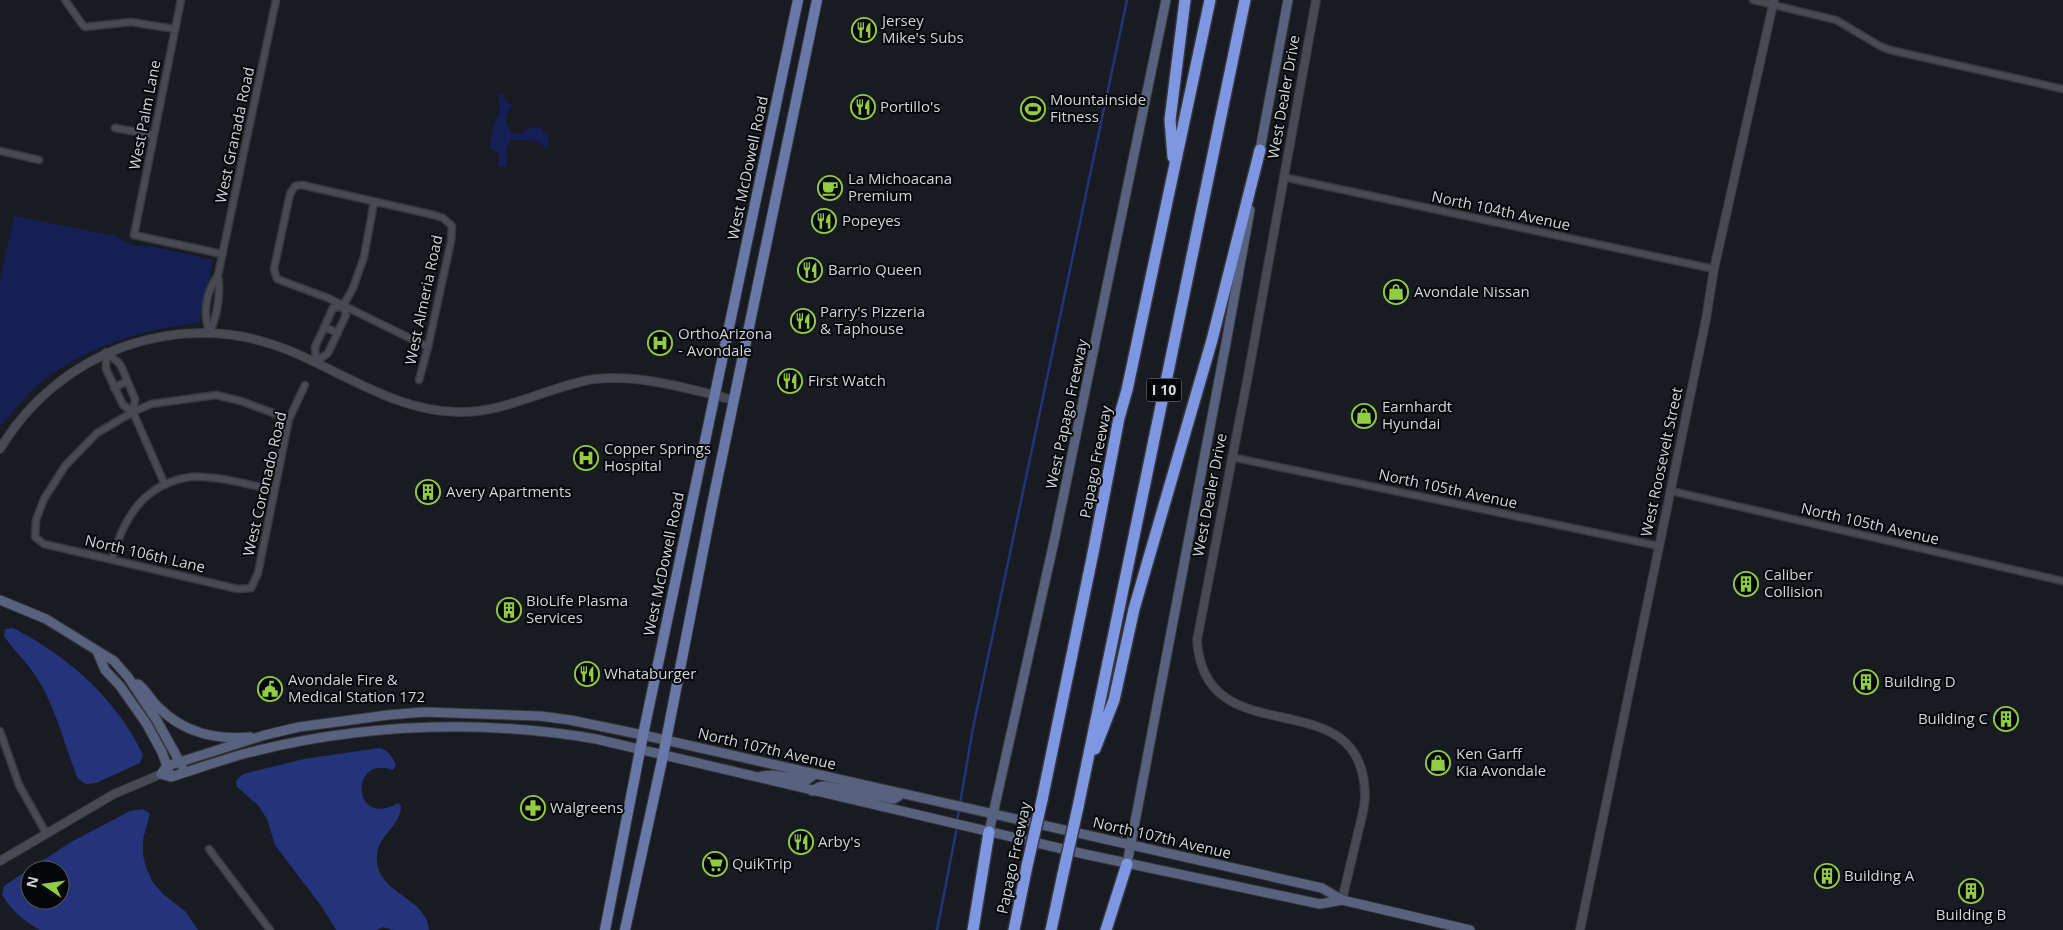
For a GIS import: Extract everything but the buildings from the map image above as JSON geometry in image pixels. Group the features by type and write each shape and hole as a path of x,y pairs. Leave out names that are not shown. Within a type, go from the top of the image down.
{"highway":[{"path":"1174,169 1170,120 1185,0"},
{"name":"Papago Freeway","path":"1014,930 1094,554 1119,418 1128,390 1210,0"},
{"name":"I 10","path":"1051,930 1245,0"},
{"path":"1083,780 1114,700 1134,609 1212,340 1260,150"},
{"path":"973,930 989,832"},
{"path":"1106,930 1127,864"}],"main road":[{"name":"West McDowell Road","path":"605,930 643,735 798,0"},
{"path":"625,930 663,756 712,505 817,0"},
{"name":"West Papago Freeway","path":"989,832 1080,423 1166,0"},
{"path":"1127,864 1234,301 1288,0"},
{"path":"0,600 46,619 114,661 128,677 156,720 178,775"},
{"path":"97,651 105,670 120,686 146,723 174,764 178,775"},
{"path":"128,677 141,686 166,714 186,728 208,736 221,738 265,735"},
{"name":"North 107th Avenue","path":"174,764 265,735 301,727 388,715 424,712 560,718 666,740 1322,888 1342,900 1470,930"},
{"path":"301,727 303,740"},
{"name":"North 107th Avenue","path":"178,775 245,754 303,740 408,727 482,727 567,734 1127,864 1320,904 1342,900"},
{"path":"161,774 174,764"},
{"path":"161,774 178,775"},
{"path":"757,777 773,775 807,780 815,774"},
{"path":"812,791 819,786 825,786 894,799 901,794"}],"street":[{"path":"65,0 85,27 131,22 176,29"},
{"name":"West Palm Lane","path":"182,0 134,235 222,254"},
{"name":"West Granada Road","path":"210,332 215,318 220,288 218,275 222,254 276,0"},
{"name":"West Dealer Drive","path":"1316,0 1197,640 1200,659 1209,681 1224,698 1245,709 1306,722 1328,730 1340,737 1357,759 1364,783 1364,804 1342,900"},
{"path":"1753,0 1774,2 1836,20 1890,50 2063,89"},
{"name":"West Roosevelt Street","path":"1580,930 1671,491 1714,269 1774,2"},
{"path":"115,128 154,135"},
{"path":"0,151 39,160"},
{"name":"North 104th Avenue","path":"1283,177 1714,269"},
{"path":"316,362 328,353 346,315 343,306 364,257 374,202 302,185 295,186 290,194 274,269 277,280 343,306 428,348"},
{"name":"West Almeria Road","path":"374,202 434,215 443,218 452,226 451,241 428,348 419,380"},
{"name":"West Granada Road","path":"210,332 205,320 207,300 210,286 218,275"},
{"path":"316,362 315,347 333,308 343,306"},
{"path":"324,327 338,333"},
{"path":"0,449 3,437 23,415 44,394 72,372 106,352 161,337 189,333 210,332 238,335 262,341 316,362 392,398 412,405 446,411 487,410 561,387 604,378 656,383 734,400"},
{"path":"106,352 120,364 135,399 132,412"},
{"path":"106,352 106,369 114,388 123,405 132,412 165,485"},
{"path":"114,388 127,382"},
{"name":"West Coronado Road","path":"251,588 258,573 289,419 305,385"},
{"path":"132,412 151,404 216,395 241,401 289,419"},
{"name":"North 106th Lane","path":"132,412 97,433 65,466 44,499 36,520 35,537 44,544 238,589 251,588"},
{"name":"North 105th Avenue","path":"1231,457 1659,546"},
{"path":"112,560 122,528 130,515 139,503 165,485 184,478 198,478 216,479 275,490"},
{"name":"North 105th Avenue","path":"1671,491 2063,581"},
{"path":"0,731 19,785 46,833"},
{"path":"0,861 114,794 161,774"},
{"path":"209,849 270,930"}],"shaded area":[{"path":"503,94 512,106 506,115 506,122 512,134 536,127 540,127 543,132 548,133 548,148 533,140 510,141 506,149 507,167 498,165 500,156 498,152 490,148 492,131 500,109 499,95"},
{"path":"14,216 115,236 134,246 151,246 213,260 199,323 179,325 138,334 119,340 81,357 46,378 23,400 2,425 0,424 0,282"}],"water":[{"path":"13,628 34,639 72,666 105,697 132,734 143,755 140,763 96,783 86,784 78,779 49,700 31,670 4,636 5,629"},
{"path":"379,748 388,752 396,765 393,770 379,768 369,772 363,781 362,791 365,800 372,807 383,809 398,803 401,806 397,821 383,838 377,852 379,871 391,886 421,911 427,920 429,930 393,930 383,927 376,930 336,930 322,907 275,845 267,819 258,805 237,787 236,781 243,774 304,759"},
{"path":"143,809 150,814 143,839 143,855 152,881 163,894 186,912 198,930 40,930 29,923 6,901 2,895 4,886 20,875 20,910 70,910 70,860 44,860 71,842 130,811"}],"waterway":[{"path":"960,804 973,728 1127,0"},
{"path":"957,821 959,809"},
{"path":"937,930 957,827"}],"place":[{"name":"Jersey Mike's Subs","path":"864,30"},
{"name":"Portillo's","path":"863,107"},
{"name":"Mountainside Fitness","path":"1033,109"},
{"name":"La Michoacana Premium","path":"830,188"},
{"name":"Popeyes","path":"824,221"},
{"name":"Barrio Queen","path":"810,270"},
{"name":"Avondale Nissan","path":"1396,292"},
{"name":"Parry's Pizzeria & Taphouse","path":"803,321"},
{"name":"OrthoArizona - Avondale","path":"660,343"},
{"name":"First Watch","path":"790,381"},
{"name":"Earnhardt Hyundai","path":"1364,416"},
{"name":"Copper Springs Hospital","path":"586,458"},
{"name":"Avery Apartments","path":"428,492"},
{"name":"Caliber Collision","path":"1746,584"},
{"name":"BioLife Plasma Services","path":"509,610"},
{"name":"Whataburger","path":"587,674"},
{"name":"Building D","path":"1866,682"},
{"name":"Avondale Fire & Medical Station 172","path":"270,689"},
{"name":"Building C","path":"2006,719"},
{"name":"Ken Garff Kia Avondale","path":"1438,763"},
{"name":"Walgreens","path":"533,808"},
{"name":"Arby's","path":"801,842"},
{"name":"QuikTrip","path":"715,864"},
{"name":"Building A","path":"1827,876"},
{"name":"Building B","path":"1971,891"}]}
